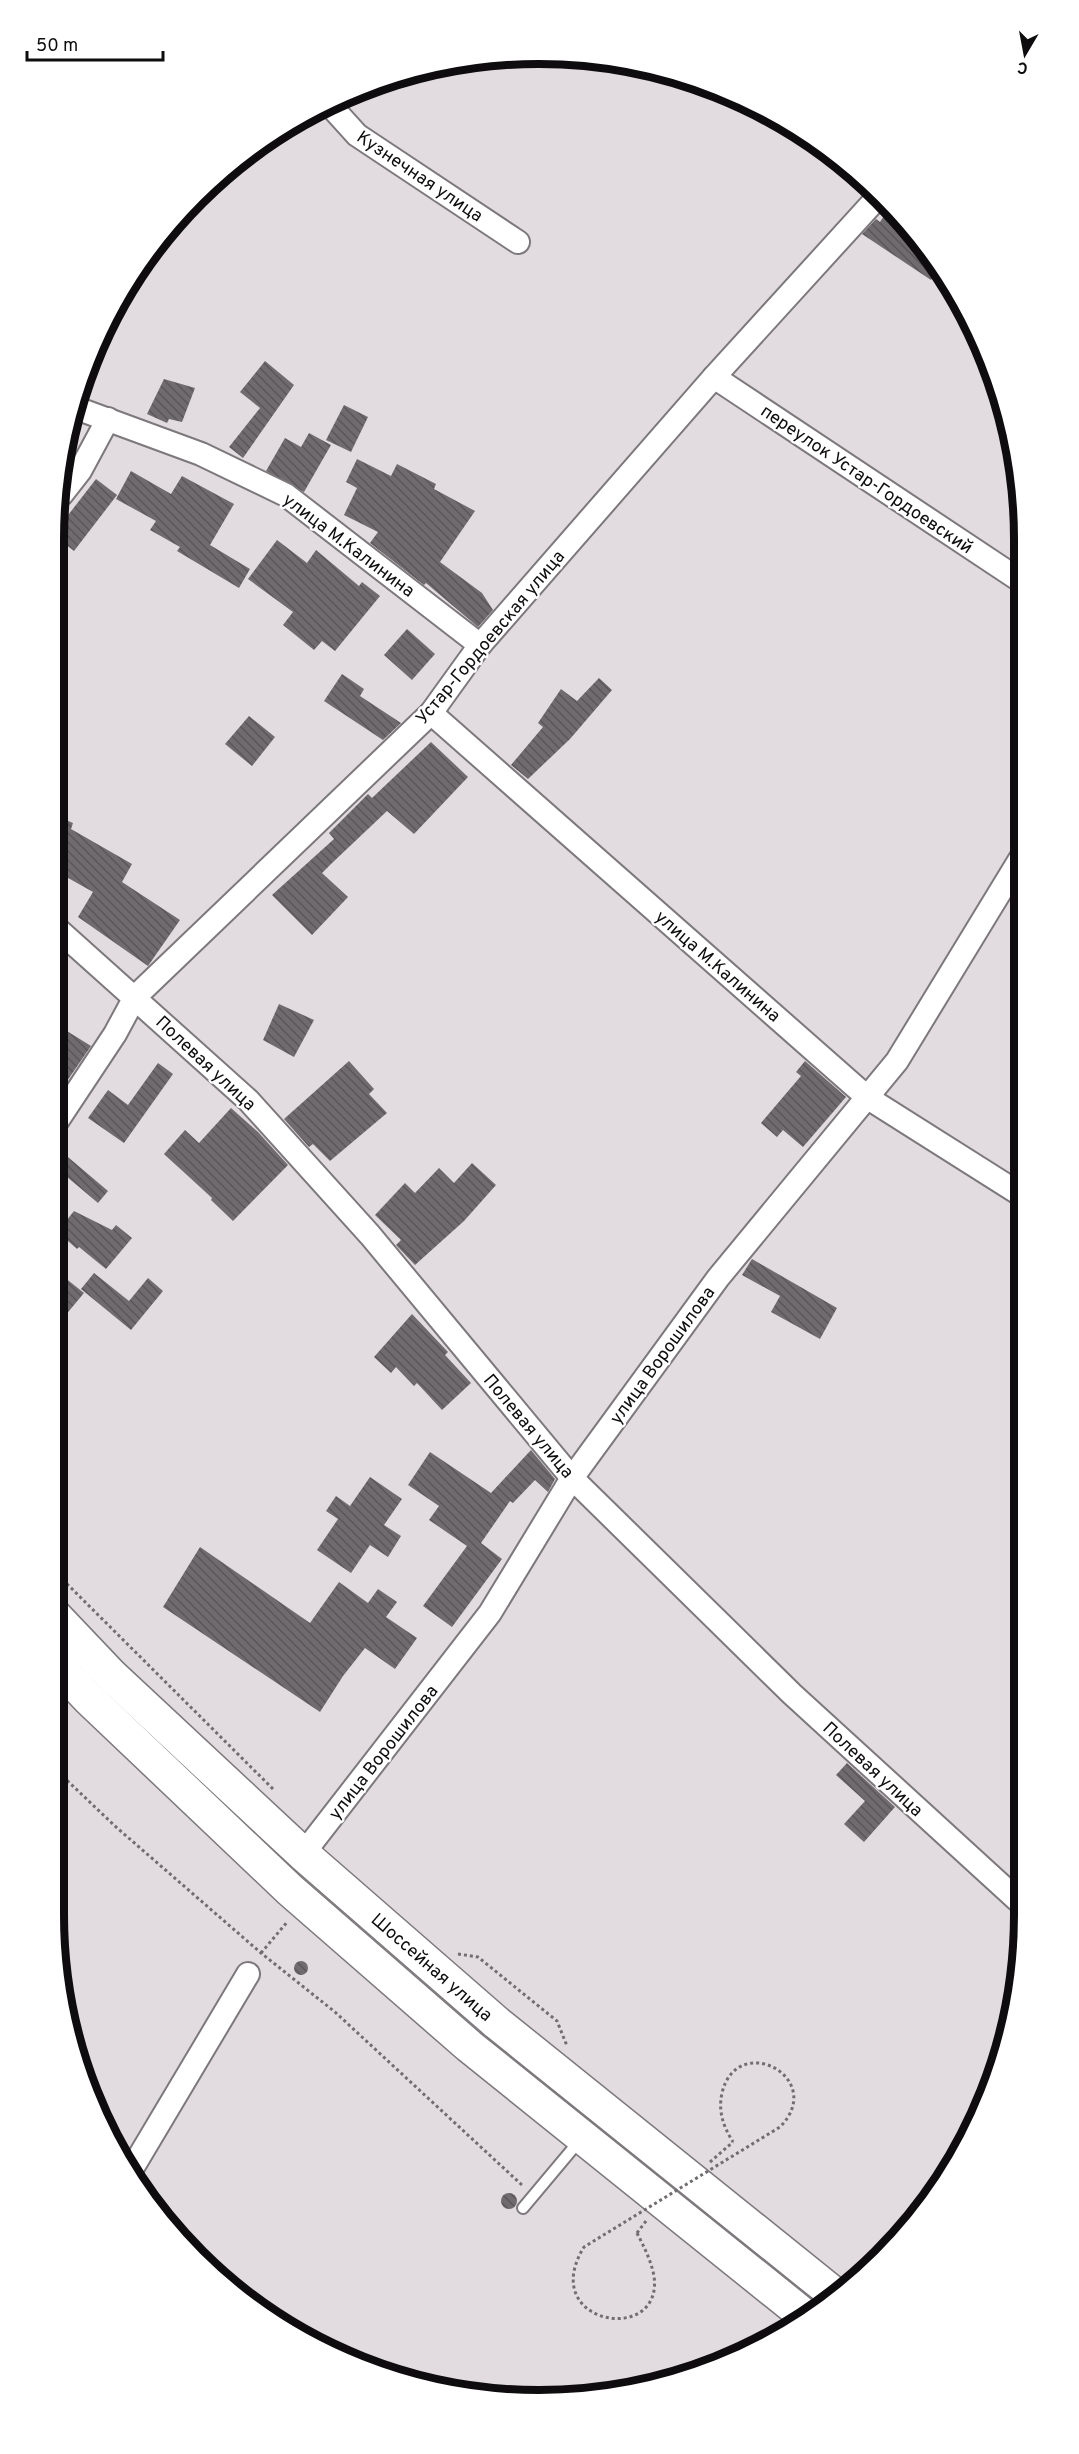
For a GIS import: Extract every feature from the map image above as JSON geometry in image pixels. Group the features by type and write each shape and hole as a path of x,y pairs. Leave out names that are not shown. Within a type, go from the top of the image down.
{"main road":[{"name":"Шоссейная улица","path":"64,1626 111,1675 303,1854 497,2023 830,2290"},
{"name":"Шоссейная улица","path":"64,1672 290,1890 469,2046 799,2311"}],"street":[{"name":"Кузнечная улица","path":"335,111 357,135 518,242"},
{"name":"Устар-Гордоевская улица","path":"64,1111 115,1034 135,997 431,713 480,645 714,377 873,202"},
{"name":"переулок Устар-Гордоевский","path":"714,377 1014,576"},
{"name":"улица М.Калинина","path":"83,410 201,454 286,495 480,645"},
{"path":"68,486 80,471 108,419"},
{"name":"улица М.Калинина","path":"431,713 868,1098 1014,1190"},
{"name":"улица Ворошилова","path":"303,1854 490,1613 572,1478 718,1278 897,1061 1014,869"},
{"name":"Полевая улица","path":"64,935 248,1100 370,1235 572,1478 792,1694 1014,1891"},
{"path":"135,2163 248,1974"}],"lane":[{"path":"523,2208 582,2137"}],"path":[{"path":"64,1581 280,1795"},
{"path":"64,1777 261,1953 335,2012 533,2195"},
{"path":"261,1953 291,1917"},
{"path":"452,1950 460,1955 478,1957 557,2021 569,2050"},
{"path":"648,2217 637,2233 648,2254 654,2278 647,2306 638,2314 621,2320 589,2312 578,2299 573,2279 575,2267 584,2247 780,2127 792,2109 794,2100 790,2082 782,2072 771,2066 753,2063 741,2066 728,2079 720,2112 733,2142 710,2162"},
{"path":"702,2156 719,2169"}],"building":[{"path":"885,214 897,226 934,276 931,280 862,234 876,219 880,222"},
{"path":"265,361 294,385 243,458 229,447 260,408 240,392"},
{"path":"164,379 195,388 182,422 169,419 167,423 147,414"},
{"path":"344,405 368,417 351,452 326,440"},
{"path":"309,433 331,445 304,492 266,471 285,438 301,447"},
{"path":"357,459 391,476 397,464 436,484 434,489 475,511 440,562 482,593 493,610 478,627 426,583 424,585 370,543 378,532 344,515 357,488 346,482"},
{"path":"131,471 171,494 182,476 234,504 210,545 250,569 239,588 177,551 180,547 150,530 156,521 116,499"},
{"path":"96,479 117,495 74,551 64,543 65,519"},
{"path":"277,540 307,563 316,550 359,586 362,582 380,596 335,651 322,641 314,650 283,625 293,612 248,579"},
{"path":"407,629 435,654 412,680 384,655"},
{"path":"342,674 364,689 360,696 401,723 383,740 324,701"},
{"path":"599,678 612,690 570,739 528,779 511,765 543,727 538,723 561,689 577,701"},
{"path":"249,716 275,737 252,766 225,744"},
{"path":"431,742 468,777 414,834 387,811 322,873 348,897 312,935 272,895 334,839 329,833 368,794 372,798"},
{"path":"64,819 73,823 71,829 132,864 122,882 180,920 148,966 78,917 93,892 64,876"},
{"path":"279,1004 314,1020 294,1057 263,1040"},
{"path":"64,1029 91,1046 64,1085"},
{"path":"349,1061 374,1089 369,1094 387,1113 330,1161 313,1144 309,1147 284,1119"},
{"path":"805,1061 846,1097 803,1147 783,1130 777,1137 761,1123 801,1076 796,1072"},
{"path":"158,1063 173,1074 124,1143 88,1118 108,1090 128,1105"},
{"path":"231,1108 258,1132 288,1165 233,1221 211,1200 212,1198 164,1154 185,1130 199,1143"},
{"path":"64,1154 108,1191 98,1203 64,1174"},
{"path":"472,1163 496,1185 464,1221 415,1265 396,1245 401,1240 375,1215 405,1183 415,1193 439,1168 454,1183"},
{"path":"74,1211 112,1230 116,1225 132,1238 106,1269 79,1247 77,1249 68,1241 65,1243 64,1219 66,1221"},
{"path":"752,1259 837,1308 820,1339 771,1312 780,1296 742,1275"},
{"path":"94,1273 129,1301 148,1278 163,1291 131,1330 81,1289"},
{"path":"64,1277 84,1293 64,1317"},
{"path":"412,1314 448,1352 445,1355 471,1383 442,1410 417,1383 414,1386 396,1367 391,1373 374,1357"},
{"path":"531,1450 555,1479 548,1492 535,1480 513,1503 510,1501 481,1543 502,1559 452,1627 423,1606 467,1546 429,1520 439,1506 408,1485 430,1452 491,1493"},
{"path":"370,1477 402,1499 384,1525 401,1536 388,1557 370,1545 351,1573 317,1550 338,1519 326,1511 336,1496 350,1506"},
{"path":"200,1547 310,1623 339,1582 368,1603 378,1589 397,1602 386,1617 417,1638 395,1669 365,1648 343,1676 320,1712 163,1607"},
{"path":"847,1763 895,1807 864,1842 844,1824 865,1801 836,1775"},
{"path":"298,1961 304,1961 308,1968 304,1975 298,1975 294,1971 294,1965"},
{"path":"509,2193 517,2201 509,2209 501,2201"}]}
